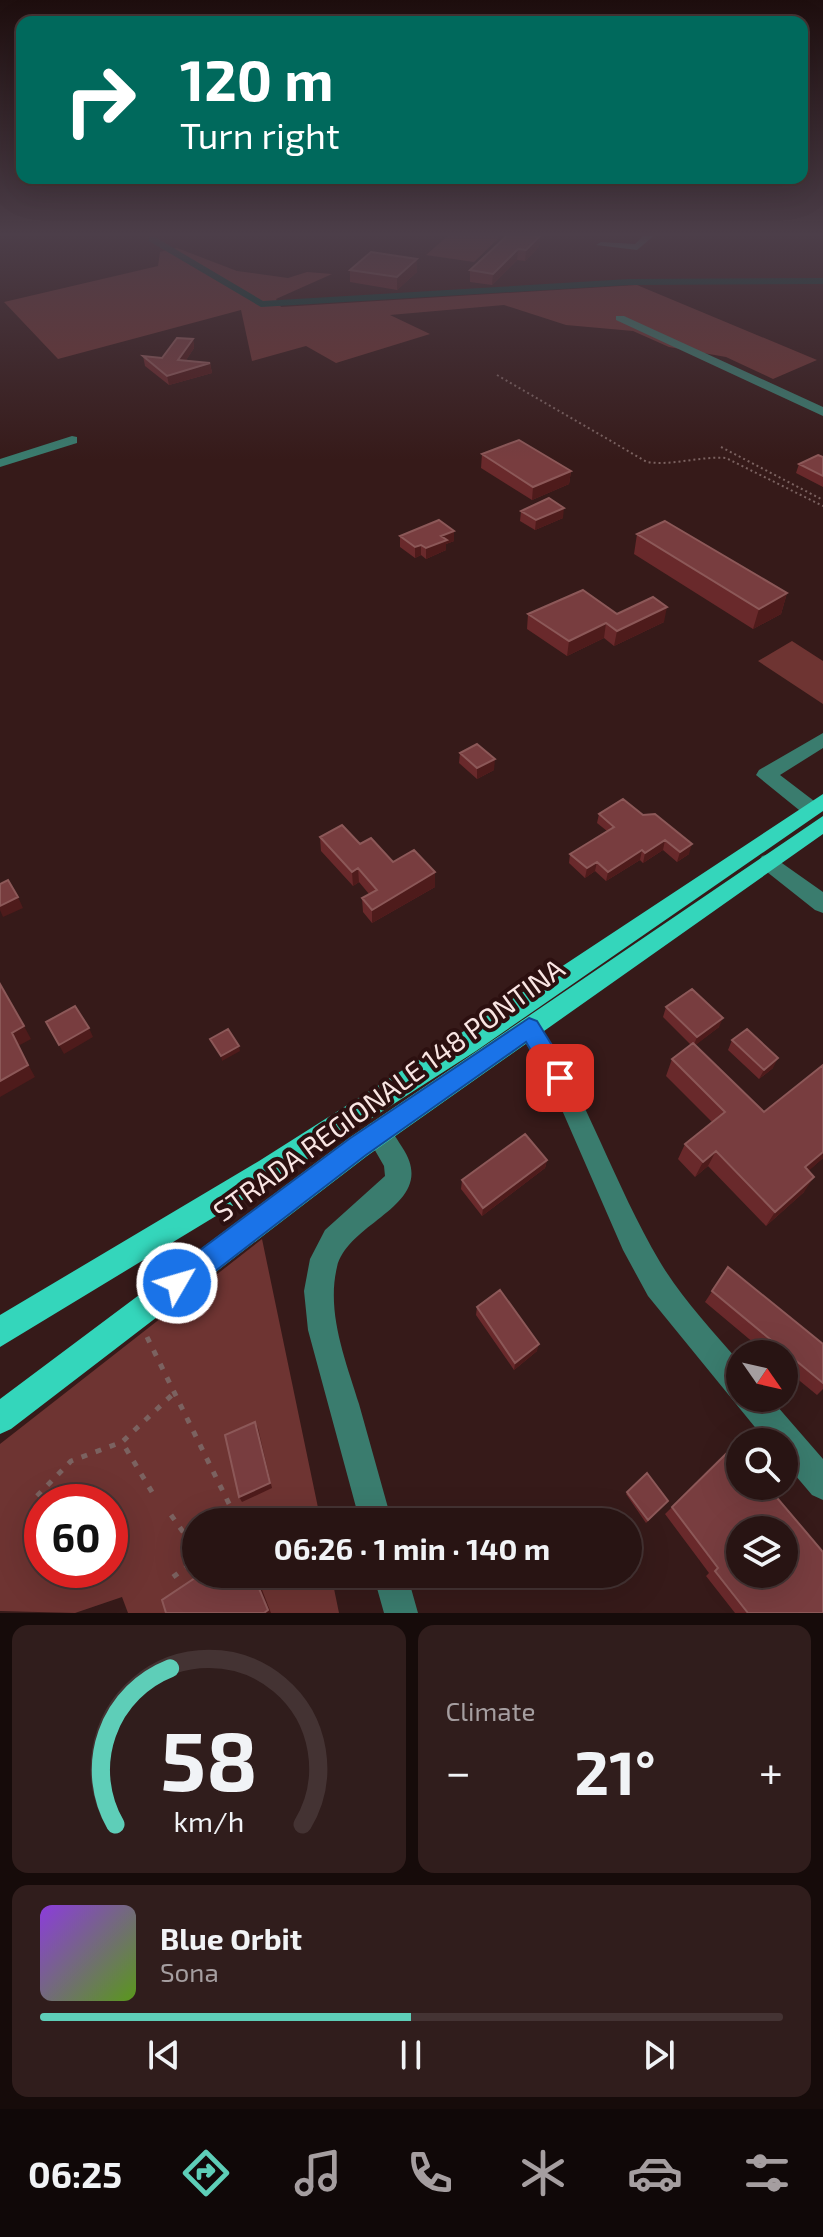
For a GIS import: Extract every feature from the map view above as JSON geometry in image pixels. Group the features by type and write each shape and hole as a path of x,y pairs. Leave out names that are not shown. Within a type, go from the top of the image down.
{"main road":[{"name":"STRADA REGIONALE 148 PONTINA","path":"0,1418 378,1133 769,862 819,811"},
{"name":"STRADA REGIONALE 148 PONTINA","path":"0,1332 404,1083 819,811"}],"street":[{"path":"620,318 823,412"},
{"path":"0,463 72,440"},
{"path":"819,811 766,775 823,739"},
{"path":"769,862 823,904"},
{"path":"529,1028 567,1092 648,1269 683,1319 726,1370"},
{"path":"372,1508 323,1330 318,1291 321,1269 329,1249 342,1231 392,1191 399,1178 397,1162 378,1133"},
{"path":"762,1412 823,1484"},
{"path":"394,1588 401,1613"}],"path":[{"path":"497,375 620,444 637,459 649,464 708,455 726,458 823,506"},
{"path":"721,447 823,500"},
{"path":"136,1315 231,1508"},
{"path":"49,1484 71,1461 122,1442 174,1393"},
{"path":"122,1442 152,1492"},
{"path":"171,1515 182,1530"},
{"path":"173,1577 182,1570"}],"shaded area":[{"path":"11,309 455,309 390,315 430,334 336,363 306,346 252,361 241,310 58,359"},
{"path":"517,309 695,309 817,360 773,379 726,357 669,347 633,331 566,325"},
{"path":"792,641 823,661 823,704 758,661"},
{"path":"262,1239 318,1508 182,1508 182,1588 334,1588 339,1613 128,1613 122,1597 75,1613 0,1611 0,1444"}],"building":[{"path":"177,338 193,339 178,360 210,363 167,376 143,356 162,358"},
{"path":"519,440 571,471 533,487 482,454"},
{"path":"818,455 823,457 823,476 799,464"},
{"path":"549,498 564,508 536,520 521,511"},
{"path":"439,520 454,531 441,536 447,540 426,548 421,545 415,547 400,536"},
{"path":"665,521 787,593 759,609 637,534"},
{"path":"583,590 617,614 653,597 667,607 617,631 606,623 569,641 528,614"},
{"path":"477,744 495,759 477,768 460,753"},
{"path":"623,799 643,815 655,814 692,844 680,852 665,840 645,853 642,850 608,872 597,862 587,868 570,854 614,827 599,814"},
{"path":"342,825 360,844 371,838 393,862 414,850 435,872 372,910 362,898 377,890 358,868 352,872 320,837"},
{"path":"8,880 18,897 0,906 0,884"},
{"path":"0,984 24,1026 12,1033 28,1065 0,1081"},
{"path":"692,989 723,1018 697,1037 666,1007"},
{"path":"75,1006 89,1028 59,1045 46,1022"},
{"path":"228,1029 239,1046 221,1056 210,1039"},
{"path":"747,1029 778,1058 764,1070 732,1040"},
{"path":"693,1043 764,1112 823,1065 823,1152 805,1167 814,1177 775,1212 716,1151 703,1162 685,1144 725,1112 672,1059"},
{"path":"525,1134 547,1160 483,1208 462,1180"},
{"path":"728,1267 823,1344 823,1383 798,1362 798,1340 771,1340 712,1291"},
{"path":"500,1290 539,1344 515,1363 477,1307"},
{"path":"255,1422 270,1483 239,1497 225,1435"},
{"path":"726,1454 726,1500 779,1500 792,1516 726,1516 726,1585 715,1571 718,1568 672,1507"},
{"path":"647,1473 668,1501 648,1520 627,1492"},
{"path":"798,1523 823,1552 823,1613 748,1613 728,1588 798,1588"},
{"path":"182,1587 259,1588 268,1610 264,1613 166,1613 162,1600"}],"route":[{"path":"177,1283 358,1147 529,1028 560,1078"}]}
